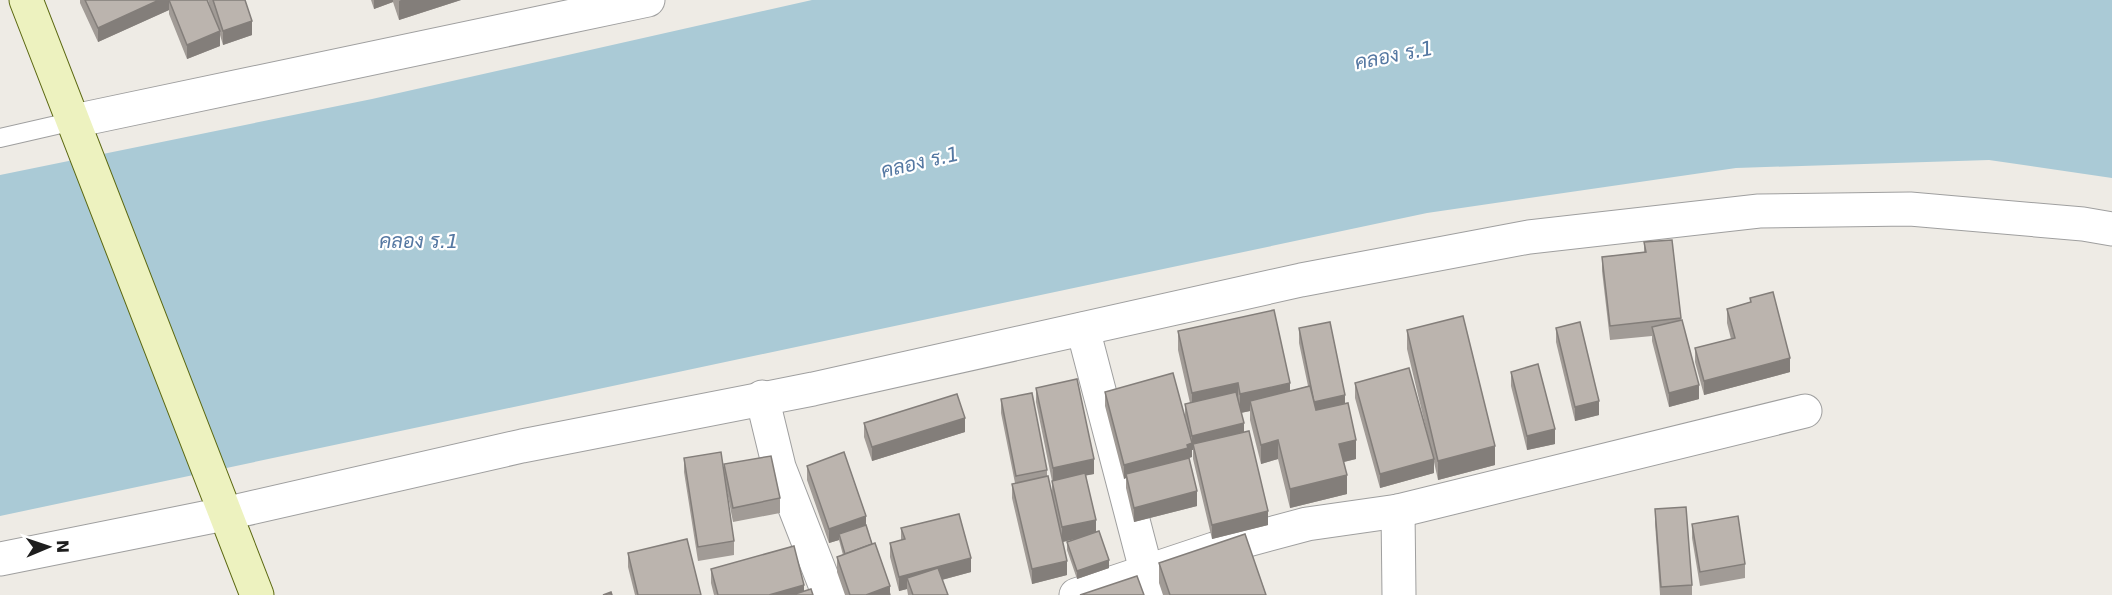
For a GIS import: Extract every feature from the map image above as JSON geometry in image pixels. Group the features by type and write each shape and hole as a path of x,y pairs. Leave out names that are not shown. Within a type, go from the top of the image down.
{"street":[{"path":"26,0 257,595"},
{"path":"77,128 648,0"},
{"path":"0,559 224,514 522,447 813,388 1301,280 1529,237 1759,211 1911,209 2084,224 2112,229"},
{"path":"1083,328 1151,583"},
{"path":"762,397 779,467 829,595"},
{"path":"1076,595 1151,583 1307,524 1398,511 1805,411"},
{"path":"1398,511 1399,595"}],"lane":[{"path":"0,138 77,128"}],"water":[{"name":"คลอง ร.1","path":"812,0 2112,0 2112,178 1989,160 1736,168 1427,213 0,516 0,175 372,99"}],"building":[{"path":"85,0 159,0 98,28"},
{"path":"169,0 207,0 220,31 187,45"},
{"path":"213,0 245,0 252,21 223,31"},
{"path":"1672,240 1681,318 1610,326 1602,257 1646,252 1644,242"},
{"path":"1773,292 1790,358 1704,381 1695,348 1735,338 1727,309 1751,302 1750,298"},
{"path":"1274,310 1290,383 1240,394 1238,383 1192,393 1178,331"},
{"path":"1463,316 1495,446 1438,461 1407,330"},
{"path":"1682,320 1699,385 1669,393 1652,327"},
{"path":"1330,322 1345,395 1314,402 1299,328"},
{"path":"1580,322 1599,401 1575,407 1556,328"},
{"path":"1538,364 1555,429 1527,436 1511,372"},
{"path":"1409,368 1434,459 1380,474 1355,383"},
{"path":"1173,373 1192,443 1187,445 1188,448 1124,465 1105,392"},
{"path":"1077,379 1094,459 1053,468 1036,388"},
{"path":"1310,386 1316,410 1348,403 1356,440 1339,444 1347,475 1290,489 1278,440 1261,445 1250,401"},
{"path":"1236,392 1244,423 1192,436 1185,404"},
{"path":"1032,393 1047,470 1016,476 1001,399"},
{"path":"957,394 965,418 872,447 864,423"},
{"path":"1249,431 1268,511 1212,525 1193,444"},
{"path":"721,452 734,541 698,547 684,458"},
{"path":"844,452 866,516 829,529 807,466"},
{"path":"771,456 780,498 733,508 724,464"},
{"path":"1189,458 1197,491 1134,508 1126,474"},
{"path":"1085,473 1096,520 1062,527 1052,481"},
{"path":"1048,476 1067,561 1032,569 1012,484"},
{"path":"1686,507 1692,585 1661,587 1655,509"},
{"path":"959,514 971,558 899,577 890,543 905,539 901,528"},
{"path":"1738,516 1745,564 1700,572 1692,524"},
{"path":"866,525 872,544 845,554 839,534"},
{"path":"1099,531 1109,560 1077,571 1067,542"},
{"path":"1245,534 1266,595 1170,595 1159,563"},
{"path":"687,539 701,595 638,595 628,553"},
{"path":"875,543 890,586 866,595 850,595 837,557"},
{"path":"794,546 804,585 769,595 718,595 711,569"},
{"path":"938,568 948,595 913,595 907,578"},
{"path":"1137,576 1144,595 1080,595"},
{"path":"811,589 813,595 792,595"}]}
